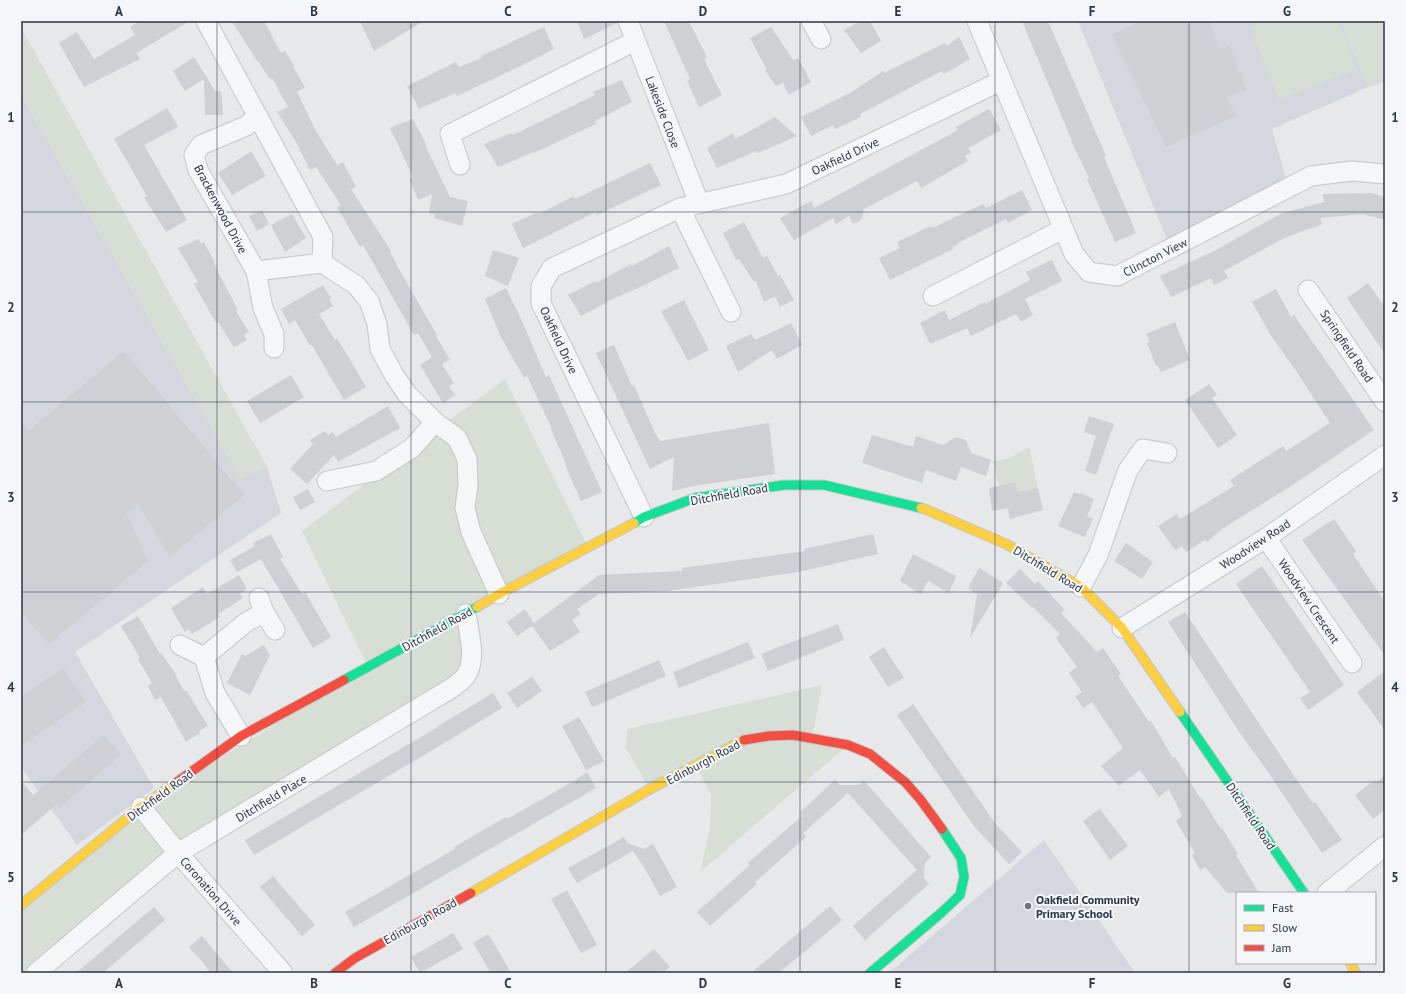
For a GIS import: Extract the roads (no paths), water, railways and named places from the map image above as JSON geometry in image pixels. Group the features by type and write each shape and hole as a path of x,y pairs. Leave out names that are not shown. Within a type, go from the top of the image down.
{"street":[{"path":"206,21 323,237 322,263"},
{"name":"Lakeside Close","path":"628,21 698,203"},
{"path":"811,21 821,40"},
{"name":"Clincton View","path":"977,21 1074,254 1089,272 1117,276 1311,176 1352,171 1385,174"},
{"path":"460,165 450,134 635,41"},
{"name":"Oakfield Drive","path":"644,517 541,303 541,286 552,268 680,208 786,184 1001,81"},
{"name":"Brackenwood Drive","path":"258,116 246,126 201,145 194,155 198,170 256,271 263,308 274,334 274,348"},
{"path":"680,208 731,312"},
{"path":"934,296 1063,229"},
{"path":"256,271 322,263 356,285 369,301 377,324 380,348 394,375 407,394 435,422 457,438 467,459 468,485 465,508 471,532 499,594"},
{"name":"Springfield Road","path":"1308,290 1385,402"},
{"path":"327,481 376,472 412,448 435,422"},
{"path":"1081,587 1098,555 1128,470 1143,449 1167,453"},
{"name":"Woodview Road","path":"1122,628 1266,538 1385,455"},
{"name":"Ditchfield Road","path":"21,905 141,808 241,736 466,614 499,594 624,529 644,517 695,498 784,485 824,485 927,510 1006,544 1081,587 1122,628 1303,892"},
{"name":"Woodview Crescent","path":"1266,538 1352,663"},
{"path":"204,657 245,623 262,605 275,630"},
{"name":"Ditchfield Place","path":"36,973 178,853 430,701 462,680 470,667 471,646 466,614"},
{"path":"180,645 204,657 215,693 241,736"},
{"name":"Edinburgh Road","path":"335,973 355,958 376,946 498,878 650,790 744,740 769,736 793,735 848,746 870,754 905,782 920,799 961,858 964,877 960,894 941,913 870,973"},
{"name":"Coronation Drive","path":"141,808 178,853 283,973"},
{"path":"1328,892 1385,846"},
{"path":"1351,964 1356,973"}],"place":[{"name":"Oakfield Community Primary School","path":"1028,906"}]}
